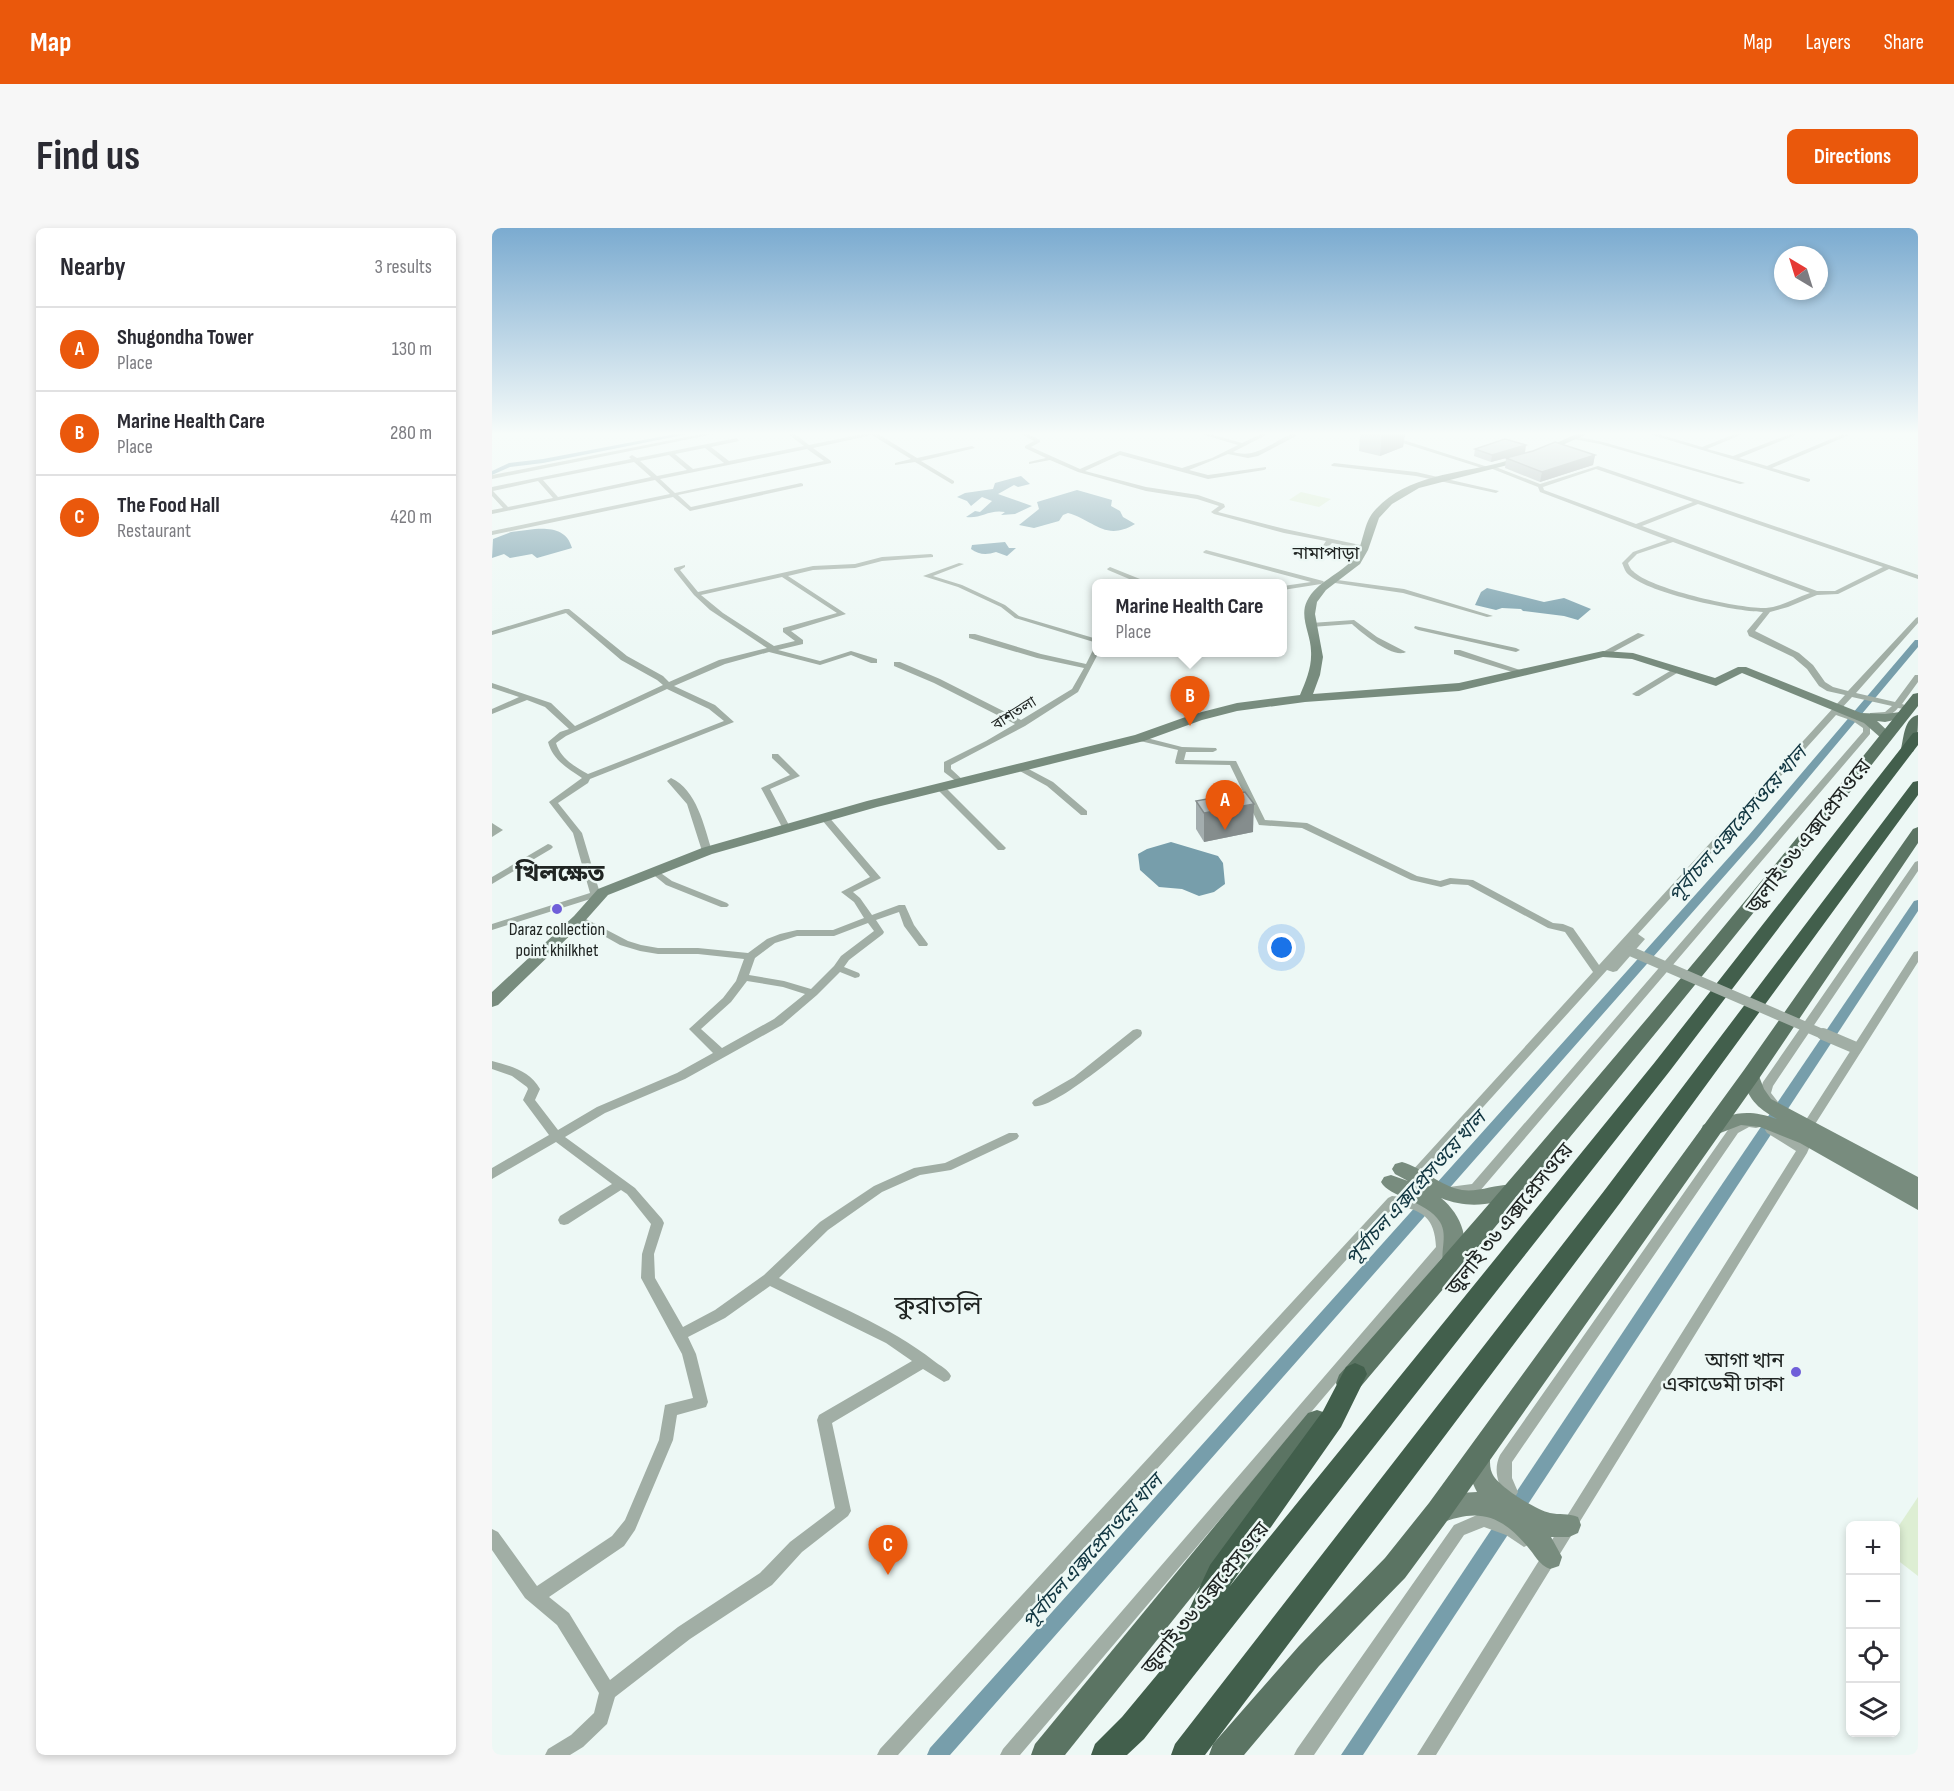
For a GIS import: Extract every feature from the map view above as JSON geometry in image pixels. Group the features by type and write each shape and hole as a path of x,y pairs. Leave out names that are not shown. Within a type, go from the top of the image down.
{"highway":[{"name":"জুলাই ৩৬ এক্সপ্রেসওয়ে","path":"1133,1728 1662,1067 1913,742"},
{"path":"1186,1755 1612,1197 1918,785"},
{"path":"1167,1685 1220,1575 1332,1419 1355,1374"},
{"path":"1106,1755 1133,1728"},
{"path":"1116,1755 1133,1728"}],"main road":[{"path":"1046,1755 1355,1374 1452,1263 1793,855 1893,717 1914,724 1913,742"},
{"path":"1224,1755 1309,1656 1395,1568 1450,1507 1480,1452 1751,1075 1918,832"}],"street":[{"path":"504,505 507,509"},
{"path":"492,512 526,505"},
{"path":"492,533 624,505"},
{"path":"687,505 692,509 710,505"},
{"path":"1222,505 1224,506 1216,513 1284,531 1331,540 1324,548 1362,551"},
{"path":"1305,699 1316,672 1317,649 1311,625 1312,603 1326,582 1353,564 1362,551 1375,516 1384,505"},
{"path":"1580,505 1816,593 1836,593 1888,567"},
{"path":"1636,526 1690,505"},
{"path":"1708,505 1918,577"},
{"path":"1673,540 1630,556 1626,566 1640,579 1708,602 1743,609 1782,608 1816,593"},
{"path":"1206,552 1326,582 1404,591 1489,616"},
{"path":"697,594 813,568 855,566 882,559 930,556"},
{"path":"961,564 926,576 960,586 1002,606 1017,617 1092,640"},
{"path":"683,566 676,569 697,594 726,618 757,635 772,650 820,663 851,653 874,661"},
{"path":"1110,570 1134,579"},
{"path":"587,777 565,764 554,753 552,742 639,698 670,687 722,662 801,641 786,630 843,614 783,575"},
{"path":"1287,587 1326,582"},
{"path":"492,633 567,610 609,647 660,678 670,687 712,707 730,722 587,777 585,781 553,802 577,833 599,893"},
{"path":"1768,610 1751,630 1752,634 1796,655 1810,667 1822,684 1830,689 1850,695 1893,717"},
{"path":"1407,1174 1601,968 1918,619"},
{"path":"1311,625 1354,622 1374,639 1402,652"},
{"path":"1418,628 1516,650"},
{"path":"493,926 599,893 707,851 940,787 1139,738 1179,722 1237,707 1305,699 1460,687 1602,654 1641,635"},
{"path":"972,636 1040,656 1087,666"},
{"path":"1457,652 1525,673"},
{"path":"1602,654 1633,656 1716,682 1742,669 1837,710 1867,727 1893,717"},
{"name":"বাশতলা","path":"961,782 947,770 947,764 1022,724 1075,690 1093,657"},
{"path":"897,664 937,681 1022,724"},
{"path":"1636,694 1678,670"},
{"path":"1893,717 1887,714 1892,711 1918,677"},
{"path":"492,685 548,705 574,729"},
{"path":"492,712 527,697"},
{"path":"1837,710 1854,714 1893,717"},
{"path":"1478,1195 1893,717"},
{"path":"1139,738 1182,749 1213,750"},
{"path":"1182,749 1179,762 1233,763 1262,823 1304,825 1358,849 1414,878 1441,884 1450,881 1470,882 1524,913 1551,926 1569,930 1601,968 1613,969 1630,951 1640,939 1631,935"},
{"path":"775,756 796,776 765,788 786,829"},
{"path":"1021,768 1050,784 1084,813"},
{"path":"671,781 684,790 691,801 707,851"},
{"path":"940,787 1002,848"},
{"path":"492,1174 601,1110 681,1076 777,1022 813,993 838,968 844,958 879,932 857,900 846,892 876,878 825,818"},
{"path":"492,826 499,830 492,834"},
{"path":"492,881 548,847"},
{"path":"1510,1492 1504,1478 1505,1460 1734,1130 1760,1112 1767,1085 1918,864"},
{"path":"655,873 669,883 724,906"},
{"path":"492,1001 579,919 599,893"},
{"path":"720,1053 694,1029 727,1000 743,977 750,956 771,941 797,933 834,933 902,907 909,926 923,944"},
{"path":"579,919 624,943 640,948 750,956"},
{"path":"1630,951 1856,1048"},
{"path":"1426,1755 1555,1535 1802,1131 1849,1064 1918,954"},
{"path":"838,968 855,975"},
{"path":"743,977 784,984 813,993"},
{"path":"1038,1103 1078,1080 1137,1033"},
{"path":"1849,1064 1865,1033 1868,1034"},
{"path":"492,1065 508,1069 532,1084 534,1089 529,1100 531,1105 543,1116 557,1137 631,1191 658,1223 648,1254 648,1278 688,1354 700,1402 670,1410 666,1440 630,1525 618,1541 536,1596"},
{"path":"1751,1075 1760,1112"},
{"path":"1710,1130 1760,1112 1918,1186"},
{"path":"1802,1131 1918,1202"},
{"path":"680,1335 720,1314 769,1279 824,1226 878,1189 918,1171 947,1167 1013,1136"},
{"path":"1407,1174 1456,1197 1511,1191"},
{"path":"1009,1755 1442,1248 1442,1234 1448,1214 1407,1174"},
{"path":"564,1220 621,1184"},
{"path":"886,1755 1392,1201 1413,1203 1446,1225 1456,1247 1452,1263"},
{"path":"769,1279 891,1339 944,1376"},
{"path":"554,1755 577,1741 601,1718 609,1692 684,1633 766,1579 796,1547 843,1511 824,1420 925,1361"},
{"path":"1480,1452 1479,1471 1485,1484 1501,1500 1541,1522 1555,1535"},
{"path":"1450,1507 1480,1503 1499,1508 1522,1524 1555,1535"},
{"path":"1303,1755 1459,1530 1484,1520 1496,1523 1526,1541 1555,1535"},
{"path":"492,1537 536,1596 563,1619 609,1692"}],"green space":[{"path":"1918,1497 1918,1576 1900,1562 1900,1524"}],"water":[{"path":"987,505 1032,506 1015,514 1001,515 1005,512 999,511 966,517 975,511 980,512"},
{"path":"1038,505 1111,505 1120,511 1123,517 1135,524 1116,531 1107,530 1068,513 1063,515 1059,521 1034,528 1019,525 1039,509"},
{"path":"535,529 558,531 566,537 572,548 537,558 532,554 510,558 504,554 492,558 493,539 511,532"},
{"path":"1005,542 1009,548 1016,548 1007,556 996,552 980,553 971,549 972,545"},
{"path":"1487,588 1544,602 1564,598 1591,609 1578,620 1521,609 1496,610 1475,605 1481,592"},
{"path":"1171,842 1218,856 1223,863 1225,884 1214,892 1199,896 1182,889 1159,887 1140,870 1138,854"}],"building":[{"path":"1245,792 1254,804 1204,813 1196,801"}],"waterway":[{"name":"পূর্বাচল এক্সপ্রেসওয়ে খাল","path":"937,1755 1753,837 1918,642"},
{"name":"পূর্বাচল এক্সপ্রেসওয়ে খাল","path":"1351,1755 1918,903"}],"place":[{"name":"Marine Health Care","path":"1190,726"},
{"name":"Shugondha Tower","path":"1225,830"},
{"name":"Daraz collection point khilkhet","path":"557,909"},
{"name":"আগা খান একাডেমী ঢাকা","path":"1796,1372"},
{"name":"The Food Hall","path":"888,1575"}],"district":[{"name":"নামাপাড়া","path":"1326,553"},
{"name":"খিলক্ষেত","path":"560,873"},
{"name":"কুরাতলি","path":"938,1305"}]}
